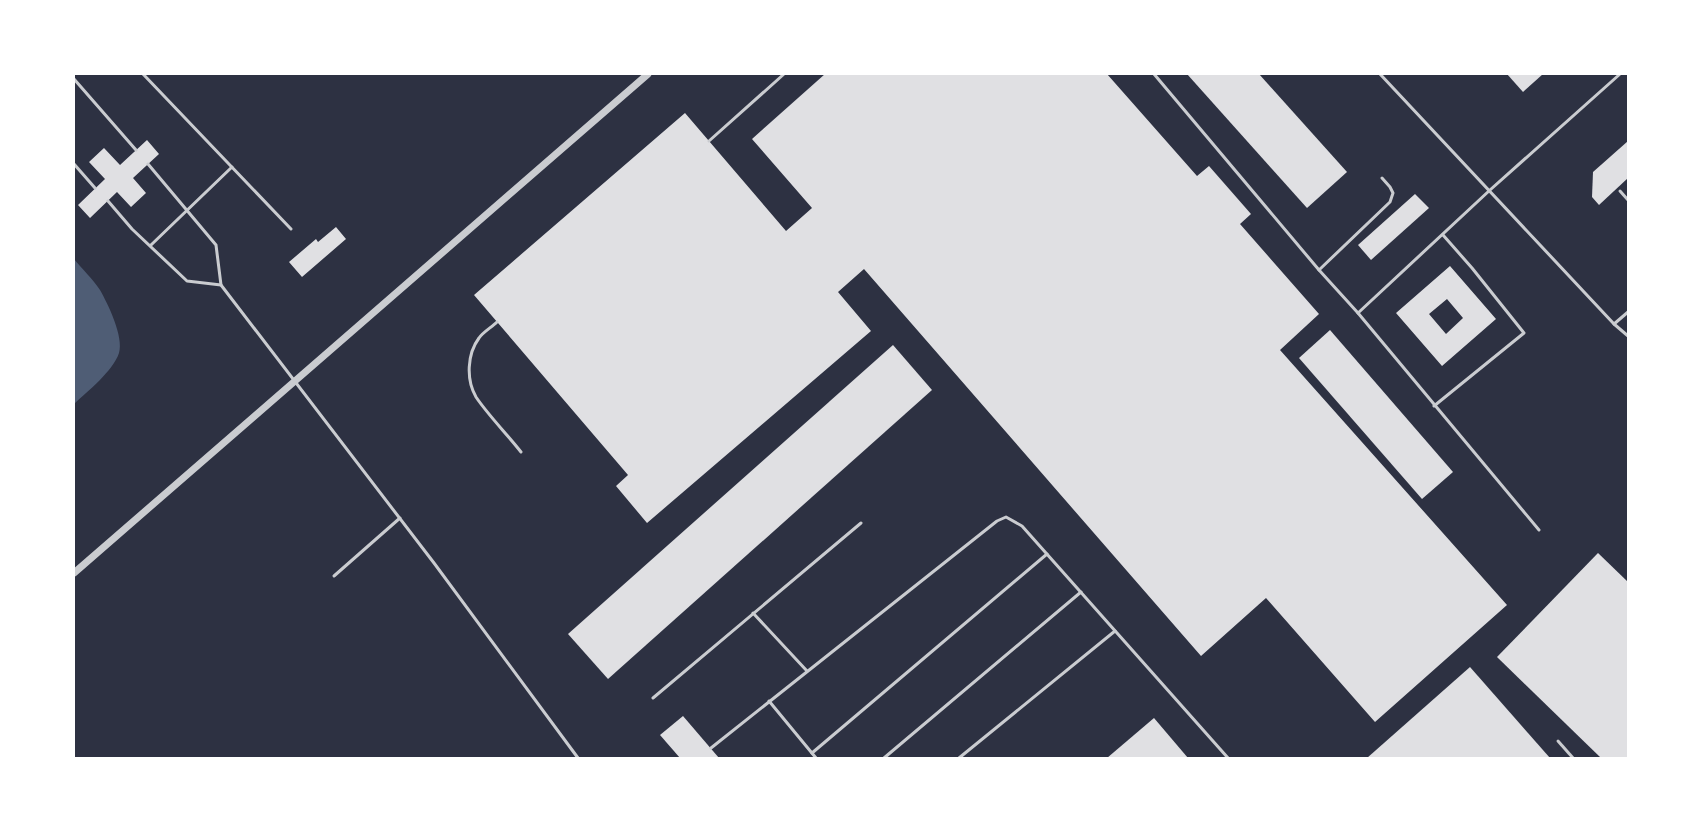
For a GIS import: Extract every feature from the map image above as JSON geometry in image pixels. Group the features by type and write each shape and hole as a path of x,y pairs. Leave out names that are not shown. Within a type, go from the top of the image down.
{"street":[{"path":"74,574 648,74"}],"lane":[{"path":"143,74 291,229"},
{"path":"709,141 784,74"},
{"path":"1154,74 1319,270 1358,313 1434,406 1539,530"},
{"path":"1380,74 1614,324 1628,336"},
{"path":"1358,313 1490,190 1620,74"},
{"path":"74,79 136,150"},
{"path":"74,164 96,188"},
{"path":"148,164 216,245 221,285 296,380 578,758"},
{"path":"151,245 232,167"},
{"path":"1319,270 1390,202 1393,192 1382,178"},
{"path":"1620,191 1628,200"},
{"path":"108,202 132,229 151,245 187,281 221,285"},
{"path":"1434,406 1524,333 1472,268 1443,235"},
{"path":"1614,324 1628,312"},
{"path":"498,322 479,338 471,354 469,367 470,382 476,396 521,452"},
{"path":"711,748 997,521 1006,516 1022,526 1228,758"},
{"path":"334,576 400,518"},
{"path":"653,698 862,523"},
{"path":"812,753 1047,554"},
{"path":"884,758 1080,592"},
{"path":"753,614 807,672"},
{"path":"960,758 1115,631"},
{"path":"769,701 816,758"},
{"path":"1558,741 1572,758"}],"water":[{"path":"74,259 100,290 111,312 120,346 116,360 106,374 74,404"}],"building":[{"path":"825,74 1107,74 1197,176 1209,166 1251,214 1240,224 1319,314 1280,350 1507,605 1375,722 1266,598 1201,656 864,269 838,292 871,331 647,523 616,486 628,475 474,295 685,113 786,231 812,208 752,139"},
{"path":"1187,74 1259,74 1347,172 1307,208"},
{"path":"1507,74 1543,74 1523,92"},
{"path":"147,140 159,154 133,178 146,193 131,207 117,192 90,218 78,205 105,179 89,162 104,148 120,165"},
{"path":"1628,141 1628,178 1599,205 1592,197 1593,172"},
{"path":"1415,194 1429,208 1371,260 1358,245"},
{"path":"336,227 346,239 302,277 289,262 316,239 318,242"},
{"path":"1450,266 1496,319 1442,366 1396,313","holes":["1447,299 1463,318 1446,334 1429,314"]},
{"path":"1330,330 1453,472 1422,499 1299,358"},
{"path":"893,345 932,390 608,679 568,634"},
{"path":"1598,553 1628,582 1628,758 1601,758 1497,657"},
{"path":"1470,667 1550,758 1367,758"},
{"path":"683,716 719,758 680,758 660,735"},
{"path":"1154,718 1188,758 1107,758"}]}
